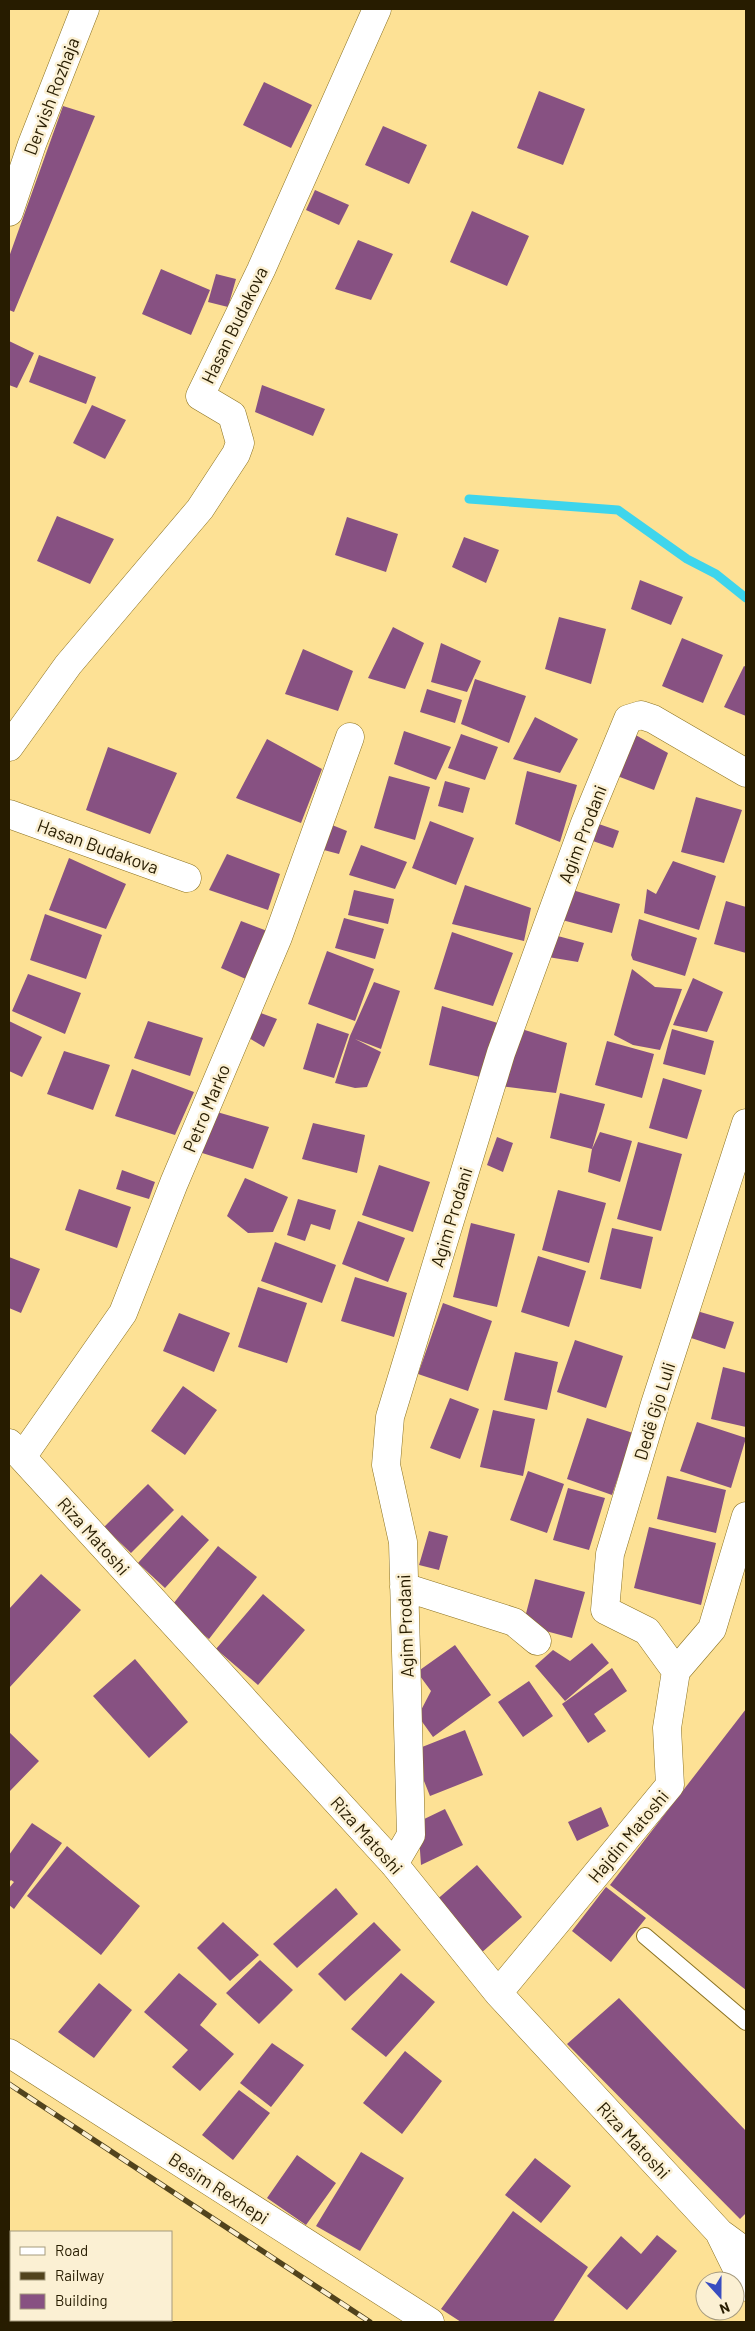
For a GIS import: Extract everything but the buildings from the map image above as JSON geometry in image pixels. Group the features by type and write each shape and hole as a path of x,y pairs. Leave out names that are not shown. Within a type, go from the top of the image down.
{"street":[{"name":"Dervish Rozhaja","path":"9,212 32,144 85,9"},
{"name":"Hasan Budakova","path":"9,747 68,665 200,509 236,454 240,443 232,415 200,396 261,270 377,9"},
{"name":"Agim Prodani","path":"394,1864 411,1835 403,1542 386,1465 390,1417 501,1054 585,822 628,719 641,715 653,719 746,773"},
{"name":"Petro Marko","path":"15,1450 123,1313 174,1183 278,937 350,737"},
{"name":"Hasan Budakova","path":"9,814 187,878"},
{"name":"Dedë Gjo Luli","path":"676,1671 646,1631 605,1610 610,1554 655,1404 746,1123"},
{"name":"Riza Matoshi","path":"15,1450 394,1864 498,1993 720,2233"},
{"path":"676,1671 712,1629 746,1516"},
{"path":"404,1587 514,1622 537,1641"},
{"name":"Hajdin Matoshi","path":"498,1993 670,1785 667,1728 676,1671"},
{"name":"Besim Rexhepi","path":"9,2053 430,2322"},
{"path":"720,2233 746,2250"},
{"path":"720,2233 746,2287"}],"lane":[{"path":"645,1936 746,2022"}],"waterway":[{"path":"469,499 618,510 687,559 716,574 746,598"}],"railway":[{"path":"9,2084 370,2322"}]}
